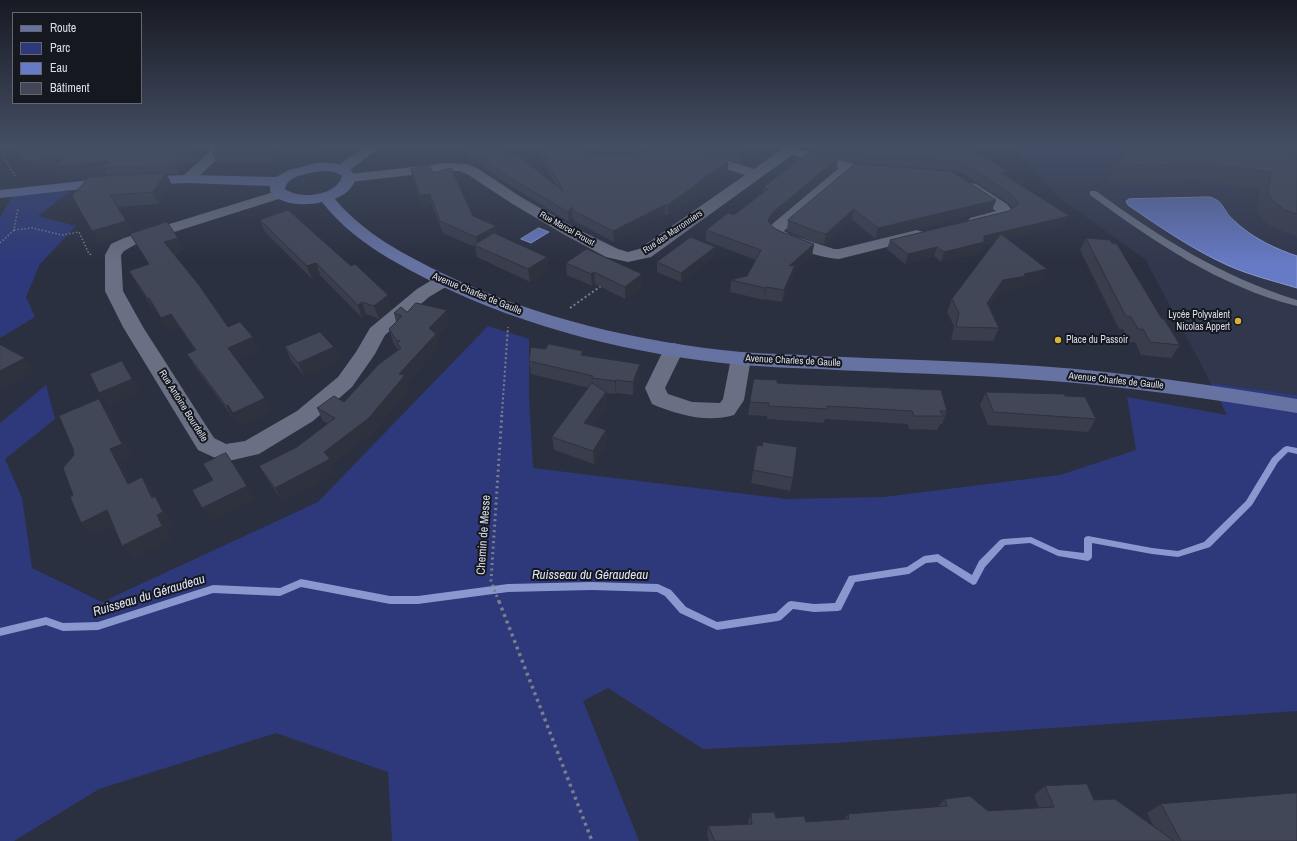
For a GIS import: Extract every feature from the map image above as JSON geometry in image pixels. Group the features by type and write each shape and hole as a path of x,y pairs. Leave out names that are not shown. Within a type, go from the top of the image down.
{"street":[{"path":"0,194 79,185"},
{"path":"252,185 280,188 290,199 299,200 326,196 347,185"},
{"path":"113,255 117,248 130,240 280,188 282,185"},
{"name":"Rue Marcel Proust","path":"494,185 569,231 612,253 628,257"},
{"name":"Rue des Marronniers","path":"628,257 645,253 740,185"},
{"path":"828,185 777,228 776,233 785,238 833,254 839,254 927,232"},
{"path":"958,225 999,216 1005,212 1002,207 969,185"},
{"name":"Avenue Charles de Gaulle","path":"326,196 341,215 367,238 400,259 443,281 509,309 624,340 674,349 741,358 1039,373 1111,379 1226,394 1297,406"},
{"name":"Rue Antoine Bourdelle","path":"113,255 114,291 133,328 206,444 224,453 251,448 305,416 345,382 365,354 377,332 424,293 443,281"},
{"path":"674,349 655,388 660,400 676,407 711,412 726,410 733,400 741,358"}],"lane":[{"path":"1093,193 1158,239 1218,274 1254,289 1297,304"}],"path":[{"path":"0,243 14,230 20,199 24,191 21,185"},
{"path":"14,230 32,228 62,235 79,232 89,254 95,256 113,255"},
{"path":"558,323 568,310 605,283"},
{"name":"Chemin de Messe","path":"509,309 491,581 592,841"}],"shaded area":[{"name":"Lycée Polyvalent Nicolas Appert","path":"1048,185 1297,185 1297,395 1211,383 1145,259 1057,196"}],"green space":[{"path":"71,191 38,216 76,226 40,264 26,297 35,317 0,338 0,217 13,195"},
{"path":"488,326 529,339 529,398 533,468 786,499 884,497 1060,475 1136,450 1127,397 1227,415 1211,383 1297,395 1297,711 835,743 703,749 608,688 583,701 639,841 392,841 388,772 276,733 99,789 14,841 0,841 0,423 46,385 55,419 5,459 22,498 32,568 102,602 318,502"}],"water":[{"path":"1210,197 1218,201 1230,217 1252,235 1274,247 1297,256 1297,288 1244,272 1214,259 1164,229 1128,205 1126,201 1129,199"},
{"path":"539,228 549,232 531,243 521,239"}],"building":[{"path":"82,185 158,185 153,192 110,195 126,221 92,231 72,196"},
{"path":"417,185 459,185 473,216 496,226 476,237 440,221 430,194 420,195"},
{"path":"523,185 556,185 563,191 560,185 695,185 668,205 665,205 613,231 574,211 572,207 568,212"},
{"path":"766,185 805,185 772,213 768,221 774,228 782,232 814,244 789,266 795,265 784,290 765,288 731,280 747,276 761,250 706,230 728,213 734,215 768,189 764,187"},
{"path":"830,185 973,185 996,200 878,228 854,209 826,234 788,220"},
{"path":"997,185 1021,185 1070,216 984,236 984,242 944,252 937,247 908,254 890,240 1009,211 1018,204 1011,194"},
{"path":"1269,185 1297,185 1297,214 1285,210 1274,202 1268,194"},
{"path":"288,210 351,266 355,264 388,295 374,306 362,302 358,305 316,263 307,266 260,220"},
{"path":"167,222 178,238 164,242 199,285 228,327 240,322 253,337 228,348 265,398 233,413 228,405 226,406 187,354 196,350 171,314 161,318 149,298 148,299 129,271 149,264 130,234"},
{"path":"494,233 547,257 528,269 474,245"},
{"path":"1001,234 1047,269 1024,274 1026,276 1003,280 987,303 999,328 956,327 959,313 952,299"},
{"path":"691,237 715,247 681,273 657,262"},
{"path":"1086,238 1110,240 1112,243 1117,244 1162,319 1164,319 1180,345 1150,342 1143,329 1138,329 1131,317 1126,316"},
{"path":"587,249 642,274 625,287 594,272 591,274 566,263"},
{"path":"416,303 447,310 429,328 436,334 399,374 405,375 369,418 324,452 330,459 275,488 259,466 297,447 335,418 317,408 334,396 344,402 379,364 401,348 397,343 400,341 396,340 389,329 402,316 394,313 401,307 407,312"},
{"path":"320,332 334,347 298,363 285,347"},
{"path":"549,344 583,351 581,355 640,364 633,382 592,378 593,376 529,361 531,347 545,349"},
{"path":"1,345 25,358 0,371"},
{"path":"122,361 132,379 99,393 90,374"},
{"path":"754,379 777,380 777,383 794,384 941,390 947,411 940,411 943,416 914,416 912,411 827,406 828,409 769,406 769,403 750,402"},
{"path":"592,383 606,392 584,423 606,430 593,451 552,437"},
{"path":"986,392 1064,394 1065,396 1085,397 1096,419 994,412"},
{"path":"99,399 122,444 110,449 128,484 142,477 152,498 155,496 163,512 157,515 162,526 122,546 107,510 81,523 70,497 73,495 63,468 74,455 74,451 59,416"},
{"path":"763,442 797,447 793,478 753,470 757,445 762,446"},
{"path":"226,453 247,486 202,508 192,490 213,480 203,464"},
{"path":"1087,784 1094,800 1115,799 1174,841 715,841 708,826 752,824 751,813 774,812 776,818 804,816 806,822 849,819 848,814 947,806 945,799 970,796 988,811 1054,807 1045,786"},
{"path":"1297,793 1297,841 1181,841 1161,804"}],"waterway":[{"name":"Ruisseau du Géraudeau","path":"0,632 46,621 63,627 98,626 213,589 280,592 301,583 390,600 418,600 508,588 592,586 658,588 668,593 683,610 717,626 778,617 791,605 814,608 838,607 852,579 909,570 924,560 938,558 973,581 982,564 1003,542 1031,540 1058,553 1088,557 1088,539 1152,551 1178,554 1207,545 1249,503 1275,460 1287,449 1297,451"}],"place":[{"name":"Lycée Polyvalent Nicolas Appert","path":"1238,321"},
{"name":"Place du Passoir","path":"1058,340"}]}
